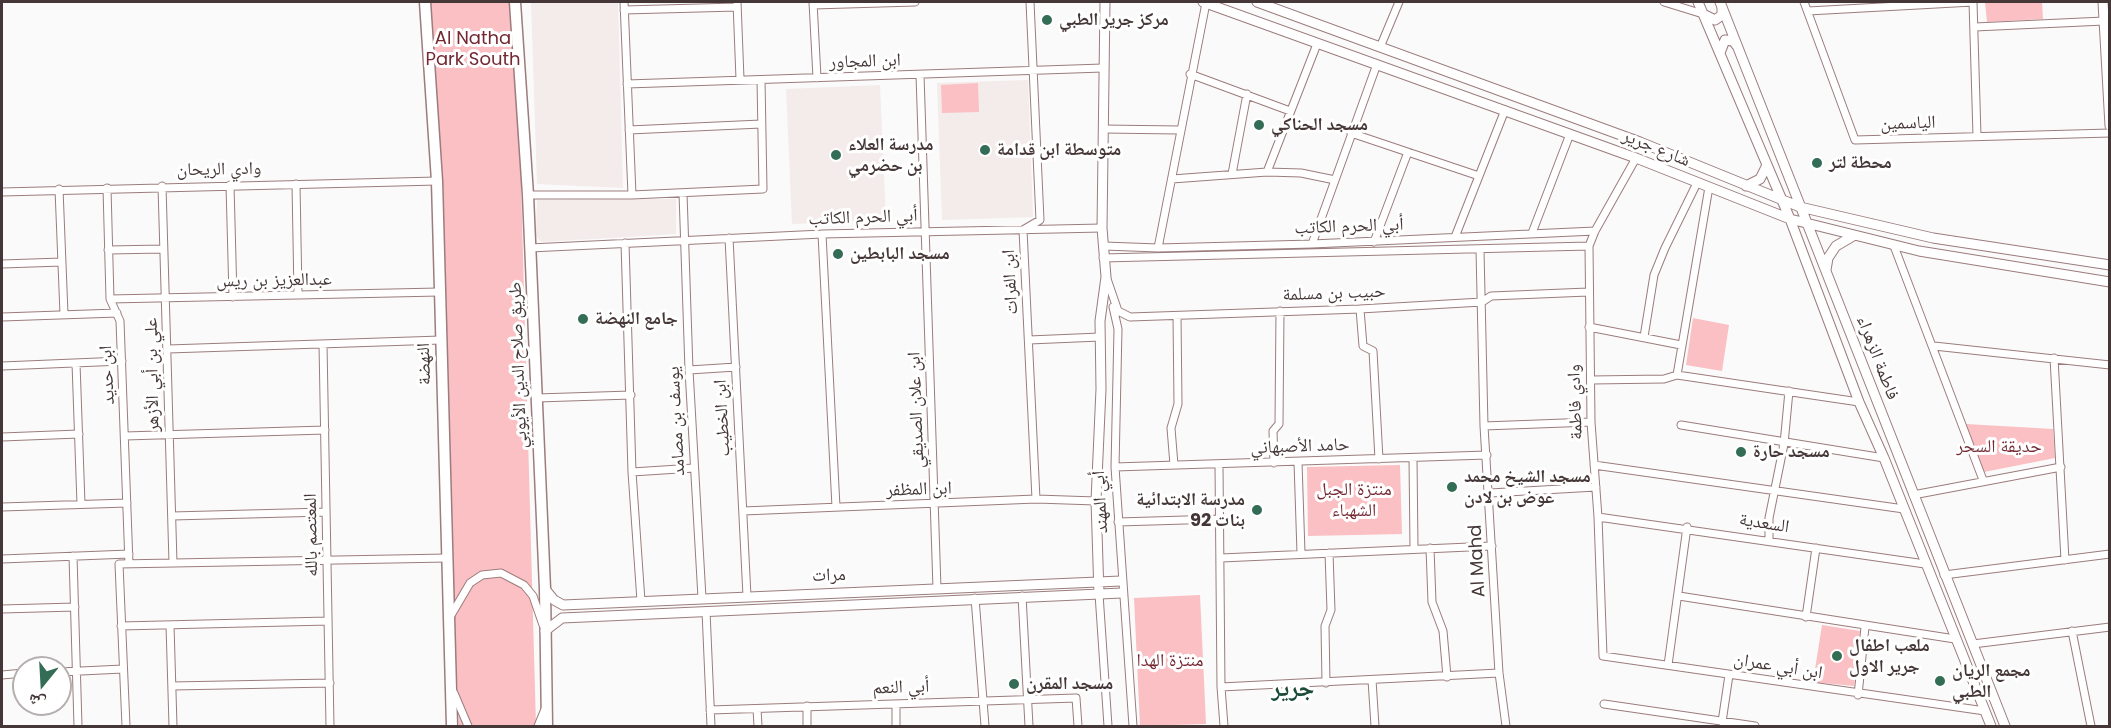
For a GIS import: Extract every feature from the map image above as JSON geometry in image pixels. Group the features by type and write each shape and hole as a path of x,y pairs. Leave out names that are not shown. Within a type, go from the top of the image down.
{"main road":[{"name":"النهضة","path":"425,2 437,181 452,726"},
{"name":"طريق صلاح الدين الأيوبي","path":"515,2 528,195 545,590 548,726"},
{"name":"أبي المهند","path":"1099,594 1096,501 1100,337 1106,277 1102,228 1105,2"},
{"name":"شارع جرير","path":"1204,2 1636,158 1762,210 1807,225 1894,246 2109,282"},
{"name":"شارع جرير","path":"1257,2 1381,45 1640,142 1746,186 1775,194"},
{"path":"1698,2 1767,165 1778,209 1771,212 1762,210"},
{"path":"2103,2 2109,126"},
{"path":"1703,14 1710,20 1719,18 1721,4"},
{"name":"فاطمة الزهراء","path":"1721,4 1912,495 2005,726"},
{"path":"1719,53 1725,40 1733,41 1738,48"},
{"path":"1746,186 1760,178 1767,165"},
{"path":"1775,194 1790,200 1794,188"},
{"path":"1775,194 1782,201 1790,219 1859,402 1884,458 1991,726"},
{"path":"1782,201 1933,238 2106,265"},
{"path":"1820,228 1812,218 1825,213"},
{"path":"1798,240 1801,230 1812,236"},
{"path":"1826,272 1828,258 1836,246 1855,236"},
{"path":"2098,280 2109,275"},
{"name":"مرات","path":"545,590 560,605 1121,581"},
{"path":"1071,583 1079,588 1072,595"},
{"name":"مرات","path":"545,631 561,618 585,616 1122,593"},
{"path":"582,604 574,611 585,616"}],"street":[{"path":"624,2 632,195"},
{"path":"817,78 813,3 915,2"},
{"name":"ابن الفرات","path":"1030,2 1040,220 1023,230 1036,499"},
{"path":"1158,248 1204,2"},
{"path":"1381,45 1399,2"},
{"path":"1664,2 1703,14"},
{"name":"الياسمين","path":"1804,2 1855,140 2109,133"},
{"path":"1808,11 1973,2 1977,136"},
{"path":"624,10 737,4 740,79"},
{"path":"1975,27 2104,21"},
{"path":"1267,172 1317,44"},
{"path":"1312,244 1377,64"},
{"name":"ابن المجاور","path":"627,84 1103,68"},
{"path":"1190,74 1290,111"},
{"name":"ابن علان الصديقي","path":"920,75 937,588"},
{"path":"528,195 632,195 763,189 761,80"},
{"path":"1232,174 1247,94"},
{"path":"1455,237 1505,110"},
{"path":"630,130 761,124"},
{"path":"1103,129 1179,130"},
{"path":"1351,133 1479,176"},
{"path":"1532,233 1570,134"},
{"path":"1374,242 1408,152"},
{"name":"وادي فاطمة","path":"1602,656 1598,517 1591,422 1589,246 1636,158"},
{"path":"1172,179 1267,172 1300,173 1335,180"},
{"name":"وادي الريحان","path":"2,192 162,186 437,181"},
{"path":"1644,337 1654,275 1697,183"},
{"path":"296,184 298,295"},
{"path":"230,185 233,297"},
{"name":"علي بن أبي الأزهر","path":"162,186 173,563"},
{"path":"1677,375 1709,187"},
{"name":"ابن حديد","path":"107,188 110,299 117,313 122,361 129,564"},
{"path":"58,189 64,314"},
{"name":"يوسف بن مصامد","path":"683,193 689,370 702,598"},
{"name":"أبي الحرم الكاتب","path":"530,248 822,234 1102,228"},
{"name":"أبي الحرم الكاتب","path":"1104,246 1158,248 1312,244 1595,231"},
{"path":"822,234 836,507"},
{"name":"ابن الخطيب","path":"729,238 747,596"},
{"path":"625,243 632,472 641,601"},
{"name":"أبي الحرم الكاتب","path":"1103,258 1589,246"},
{"path":"1894,246 1934,346 1983,480"},
{"path":"108,250 164,249"},
{"name":"Al Mahd","path":"1480,249 1484,426 1490,493 1499,673 1506,726"},
{"path":"2,264 62,262"},
{"name":"حبيب بن مسلمة","path":"1106,277 1118,311 1130,317 1360,309 1482,302 1491,296 1588,292"},
{"name":"أبي المهند","path":"1106,277 1118,329 1115,468 1132,725"},
{"name":"عبدالعزيز بن ريس","path":"110,299 439,292"},
{"path":"1360,309 1363,346 1373,351 1379,459"},
{"path":"1274,463 1273,431 1279,424 1280,311"},
{"path":"2,317 117,313"},
{"path":"1174,465 1171,428 1178,404 1177,316"},
{"path":"1589,327 1681,345"},
{"path":"1029,340 1100,337"},
{"path":"168,350 441,340"},
{"name":"المعتصم بالله","path":"323,344 330,726"},
{"path":"1934,346 2109,364"},
{"path":"2055,358 2065,560"},
{"path":"2,366 122,361"},
{"path":"76,363 81,504"},
{"path":"689,370 736,367"},
{"path":"1591,380 1664,379 1677,375 1859,402"},
{"path":"1769,539 1774,489 1784,444 1788,391"},
{"path":"537,398 630,395"},
{"path":"1484,426 1591,422"},
{"path":"1681,425 1784,444 1884,458"},
{"path":"125,436 325,430"},
{"path":"2,437 79,434"},
{"name":"حامد الأصبهاني","path":"1115,468 1487,455"},
{"path":"1413,458 1414,548"},
{"path":"1298,462 1301,554"},
{"path":"1219,465 1221,687 1224,726"},
{"path":"1594,465 1904,509"},
{"path":"1912,495 2061,466"},
{"path":"632,472 694,468"},
{"path":"1490,493 1596,487"},
{"name":"ابن المظفر","path":"743,511 935,505 1036,499 1096,501"},
{"path":"2,507 127,503"},
{"path":"172,516 326,512"},
{"name":"السعدية","path":"1598,517 1687,527 1925,564"},
{"path":"1118,522 1219,519"},
{"path":"1668,665 1687,527"},
{"path":"1221,558 1492,546"},
{"path":"1430,548 1432,602 1443,631 1447,676"},
{"path":"1806,617 1816,548"},
{"path":"1326,683 1324,626 1331,610 1329,553"},
{"path":"2,559 129,554"},
{"path":"1944,575 2109,554"},
{"path":"73,556 78,726"},
{"path":"126,726 119,564 447,558"},
{"path":"449,618 470,583 482,575 501,573 517,579 533,596 545,631"},
{"name":"أبي المهند","path":"1099,594 1109,725"},
{"path":"1023,596 1029,726"},
{"path":"1679,596 1865,627 1955,639"},
{"path":"975,598 985,726"},
{"path":"2,609 75,607"},
{"path":"706,611 711,726"},
{"path":"121,626 328,621"},
{"path":"170,625 173,726"},
{"path":"1858,695 1865,627"},
{"path":"1973,644 2109,627"},
{"path":"2072,631 2091,726"},
{"name":"ابن أبي عمران","path":"1602,656 1858,695 1985,711"},
{"path":"72,671 123,669"},
{"path":"1221,687 1499,673"},
{"path":"1717,723 1729,675"},
{"path":"1372,680 1375,726"},
{"path":"172,686 330,683"},
{"path":"451,685 468,726"},
{"name":"أبي النعم","path":"710,710 1076,698 1078,726"},
{"path":"896,704 896,726"},
{"path":"1604,704 1717,723 1755,726"},
{"path":"538,726 547,705"},
{"path":"807,706 807,726"},
{"path":"757,709 758,726"}],"shaded area":[{"path":"531,2 618,2 623,188 537,184"},
{"name":"متوسطة ابن قدامة","path":"1028,80 1033,217 942,220 937,83"},
{"name":"مدرسة العلاء بن حضرمي","path":"880,85 886,220 792,224 786,89"},
{"path":"676,199 676,234 541,242 536,236 537,200"}],"green space":[{"name":"Al Natha Park South","path":"426,2 516,2 536,726 459,726"},
{"path":"1985,2 2042,2 2043,19 1987,22"},
{"path":"978,83 979,112 942,113 941,85"},
{"path":"1693,318 1729,325 1722,371 1686,365"},
{"name":"حديقة السحر","path":"1966,424 2053,429 2055,458 1984,472"},
{"name":"منتزة الجبل الشهباء","path":"1400,465 1402,534 1308,536 1307,467"},
{"name":"منتزة الهدا","path":"1200,595 1206,724 1140,726 1134,598"},
{"name":"ملعب اطفال جرير الاول","path":"1822,625 1860,631 1854,686 1813,682"}],"place":[{"name":"مركز جرير الطبي","path":"1047,20"},
{"name":"مسجد الحناكي","path":"1259,125"},
{"name":"متوسطة ابن قدامة","path":"985,150"},
{"name":"مدرسة العلاء بن حضرمي","path":"836,155"},
{"name":"محطة لتر","path":"1817,163"},
{"name":"مسجد البابطين","path":"838,254"},
{"name":"جامع النهضة","path":"583,319"},
{"name":"مسجد حارة","path":"1741,452"},
{"name":"مسجد الشيخ محمد عوض بن لادن","path":"1452,487"},
{"name":"مدرسة الابتدائية 92 بنات","path":"1257,510"},
{"name":"ملعب اطفال جرير الاول","path":"1837,656"},
{"name":"مجمع الريان الطبي","path":"1940,681"},
{"name":"مسجد المقرن","path":"1014,684"}],"district":[{"name":"جرير","path":"1293,690"}]}
